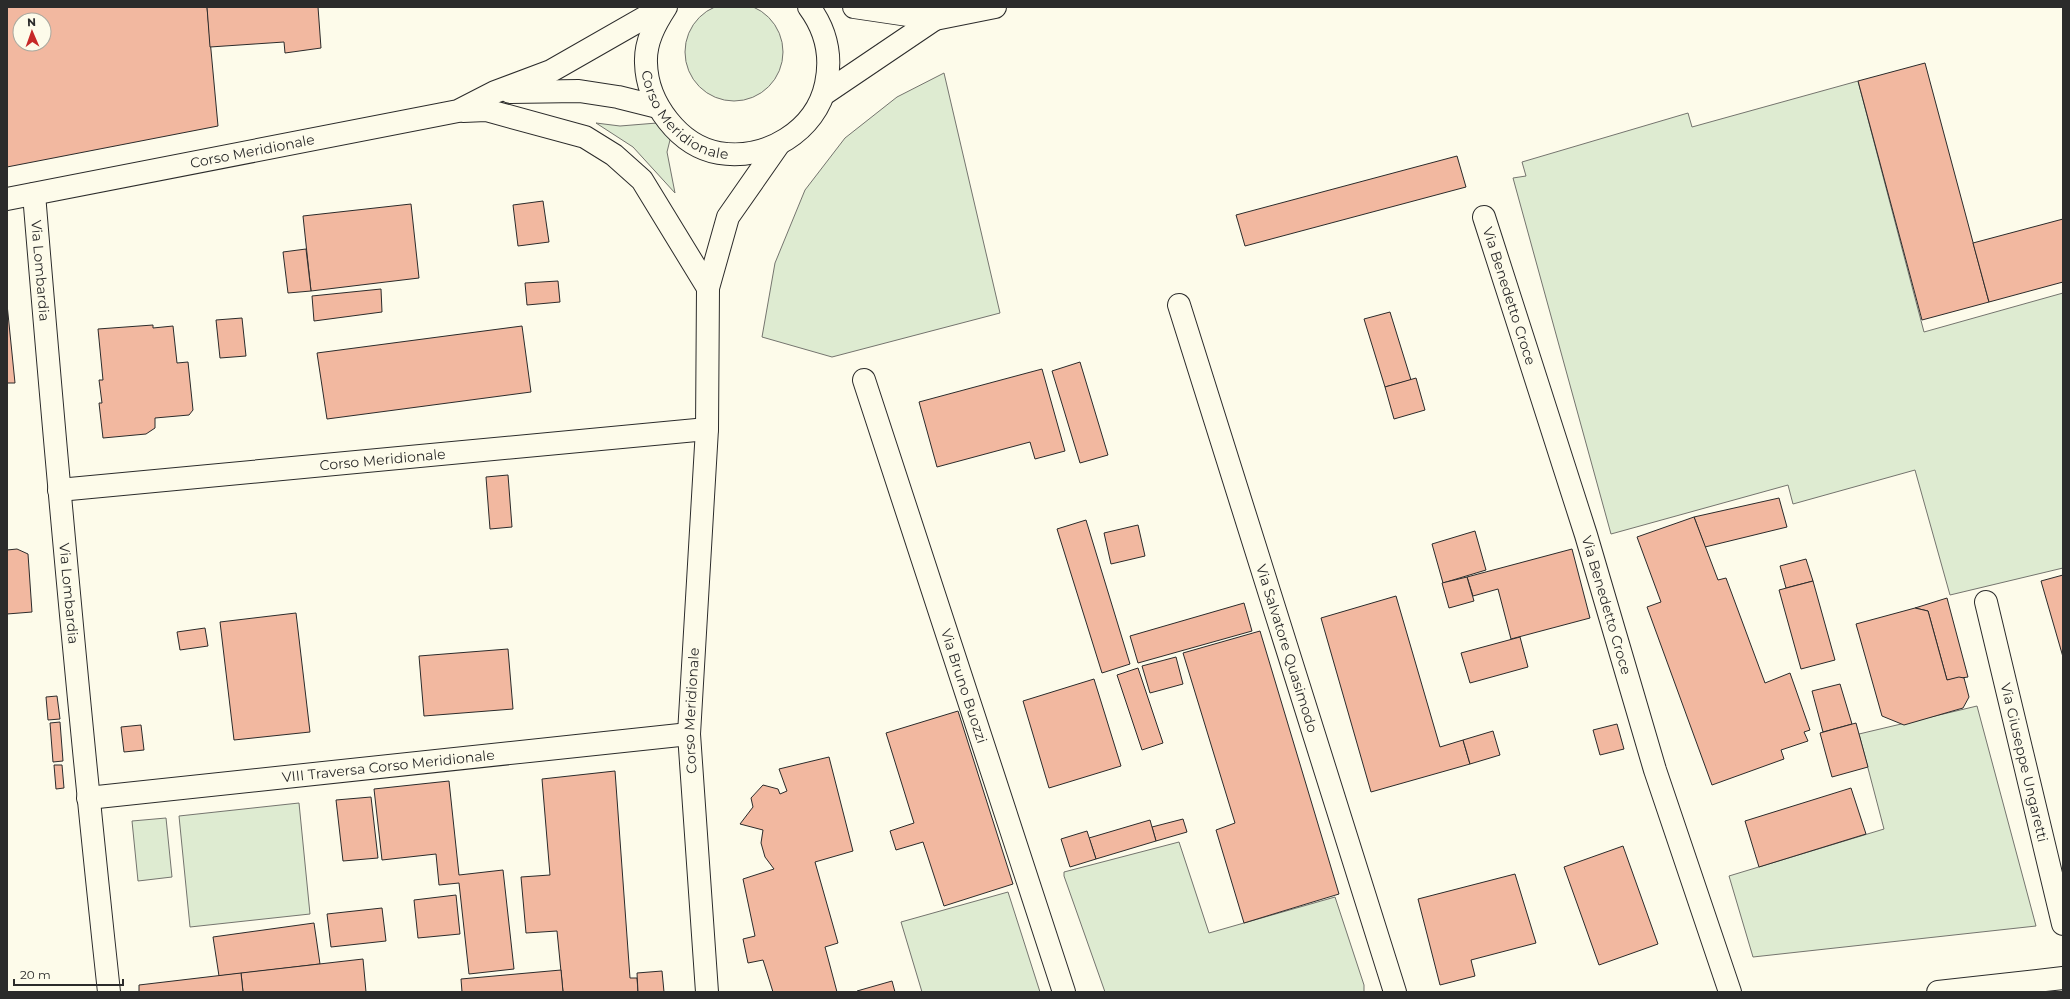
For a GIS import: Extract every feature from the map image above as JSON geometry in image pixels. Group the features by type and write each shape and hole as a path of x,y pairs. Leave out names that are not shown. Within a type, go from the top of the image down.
{"street":[{"name":"Corso Meridionale","path":"7,199 458,111 495,92 551,71 664,7"},
{"name":"Corso Meridionale","path":"664,7 651,32 646,63 651,94 658,107 671,124 690,141 719,153 750,154 779,144 798,131 813,114 824,94 829,69 827,44 818,20 809,7"},
{"path":"854,7 935,20 995,7"},
{"path":"824,94 935,20"},
{"path":"495,92 579,91 618,96 658,107"},
{"path":"458,111 486,110 585,137 614,155 642,180 708,288"},
{"name":"Corso Meridionale","path":"708,992 689,734 706,429 708,288 728,217 779,144"},
{"name":"Via Lombardia","path":"34,194 59,490 88,798 109,992"},
{"name":"Via Benedetto Croce","path":"1484,217 1586,535 1655,770 1730,992"},
{"name":"Via Salvatore Quasimodo","path":"1179,305 1395,992"},
{"name":"Via Bruno Buozzi","path":"864,380 1064,992"},
{"name":"Corso Meridionale","path":"59,490 706,429"},
{"name":"Via Giuseppe Ungaretti","path":"1986,602 2063,924"},
{"name":"VIII Traversa Corso Meridionale","path":"88,798 689,734"},
{"path":"1938,992 2063,978"}],"green space":[{"path":"734,3 753,7 768,18 779,33 783,52 779,71 768,86 753,97 734,101 715,97 700,86 689,71 685,52 689,33 700,18 715,7"},
{"path":"944,73 1000,313 832,357 762,337 775,263 805,190 845,138 897,97"},
{"path":"1858,81 1924,332 2063,293 2063,568 1950,595 1915,470 1793,504 1788,485 1611,534 1513,178 1526,176 1522,162 1688,113 1692,127"},
{"path":"596,123 620,126 657,123 671,136 667,152 675,193 633,147"},
{"path":"1977,706 2036,926 1753,957 1729,876 1884,829 1859,734"},
{"path":"299,803 310,914 190,927 179,816"},
{"path":"166,818 172,877 138,881 132,821"},
{"path":"1179,842 1209,933 1335,897 1364,985 1364,992 1105,992 1064,876 1064,872"},
{"path":"1008,892 1040,992 922,992 901,922"}],"building":[{"path":"7,7 207,7 218,126 7,167"},
{"path":"207,7 318,7 321,48 285,53 284,42 210,47"},
{"path":"1925,63 1989,302 1922,320 1858,81"},
{"path":"1457,156 1466,187 1245,246 1236,215"},
{"path":"543,201 549,242 518,246 513,205"},
{"path":"411,204 419,278 311,291 303,216"},
{"path":"2063,219 2063,282 1989,302 1973,243"},
{"path":"306,249 311,291 288,293 283,252"},
{"path":"558,281 560,302 527,305 525,283"},
{"path":"381,289 382,312 314,321 312,296"},
{"path":"7,304 15,383 7,383"},
{"path":"1390,312 1411,380 1385,387 1364,319"},
{"path":"242,318 246,356 220,358 216,320"},
{"path":"153,325 153,328 173,326 177,363 188,362 193,410 189,415 155,418 155,428 146,434 103,438 99,403 102,403 99,380 103,380 98,329"},
{"path":"522,326 531,392 327,419 317,353"},
{"path":"1080,362 1108,455 1080,463 1052,371"},
{"path":"1042,369 1065,451 1035,459 1030,442 937,467 919,402"},
{"path":"1416,378 1425,410 1394,419 1385,387"},
{"path":"508,475 512,527 490,529 486,477"},
{"path":"1779,498 1787,527 1705,547 1694,517"},
{"path":"1694,517 1718,580 1726,578 1765,683 1790,673 1810,730 1804,732 1808,741 1781,750 1784,759 1712,785 1647,607 1661,602 1637,537"},
{"path":"1086,520 1130,664 1102,673 1057,529"},
{"path":"1138,525 1145,556 1111,564 1104,533"},
{"path":"1475,531 1486,570 1443,583 1432,544"},
{"path":"17,549 28,554 32,612 7,614 7,550"},
{"path":"1572,549 1590,618 1511,639 1498,589 1473,596 1467,577"},
{"path":"1806,559 1813,581 1786,588 1780,566"},
{"path":"2063,575 2063,657 2041,581"},
{"path":"1467,577 1474,601 1449,608 1442,583"},
{"path":"1813,581 1835,660 1801,669 1779,590"},
{"path":"1396,596 1440,747 1463,740 1470,764 1371,792 1321,618"},
{"path":"1947,598 1968,677 1947,680 1928,611 1915,608"},
{"path":"1244,603 1252,631 1138,663 1130,636"},
{"path":"1915,608 1928,611 1947,680 1959,677 1964,678 1969,697 1963,708 1904,725 1882,716 1856,624"},
{"path":"296,613 310,732 234,740 220,622"},
{"path":"205,628 208,646 180,650 177,632"},
{"path":"1260,631 1339,894 1244,923 1216,830 1235,823 1183,653"},
{"path":"1520,637 1528,667 1470,683 1461,653"},
{"path":"508,649 513,709 424,716 419,656"},
{"path":"1176,657 1183,684 1150,693 1142,666"},
{"path":"1138,668 1163,743 1142,750 1117,675"},
{"path":"1094,679 1121,766 1049,788 1023,701"},
{"path":"1840,684 1852,724 1823,732 1812,691"},
{"path":"57,696 60,719 48,720 46,697"},
{"path":"958,711 1013,884 944,906 923,842 896,850 890,831 914,823 886,733"},
{"path":"60,722 63,761 53,762 50,723"},
{"path":"1856,723 1868,767 1832,777 1820,733"},
{"path":"1617,724 1624,749 1600,755 1593,730"},
{"path":"141,725 144,750 124,752 121,727"},
{"path":"1493,731 1500,755 1470,764 1463,740"},
{"path":"829,757 853,851 815,862 838,943 825,947 837,992 773,992 763,960 748,963 743,939 755,936 743,879 774,869 765,857 761,843 763,830 740,824 753,807 751,798 763,785 778,789 780,794 787,791 779,769"},
{"path":"54,765 62,765 64,788 56,789"},
{"path":"615,771 630,978 637,978 638,992 563,992 557,931 526,933 521,877 550,875 542,779"},
{"path":"449,781 459,875 503,870 514,969 469,974 459,883 439,885 436,854 382,860 374,789"},
{"path":"1851,788 1866,834 1759,867 1745,821"},
{"path":"371,797 378,858 343,861 336,800"},
{"path":"1183,819 1187,832 1156,841 1152,827"},
{"path":"1150,820 1156,841 1096,859 1089,838"},
{"path":"1087,831 1096,859 1070,867 1061,839"},
{"path":"1623,846 1658,944 1599,965 1564,867"},
{"path":"1515,874 1536,943 1471,960 1475,976 1440,985 1418,899"},
{"path":"456,895 460,934 418,938 414,900"},
{"path":"382,908 386,941 331,947 327,914"},
{"path":"314,923 320,964 219,976 213,937"},
{"path":"363,959 366,992 243,992 241,973"},
{"path":"561,970 563,992 462,992 461,979"},
{"path":"662,971 664,992 638,992 637,973"},
{"path":"241,973 243,992 139,992 139,985"},
{"path":"892,981 895,992 857,992 857,991"}]}
